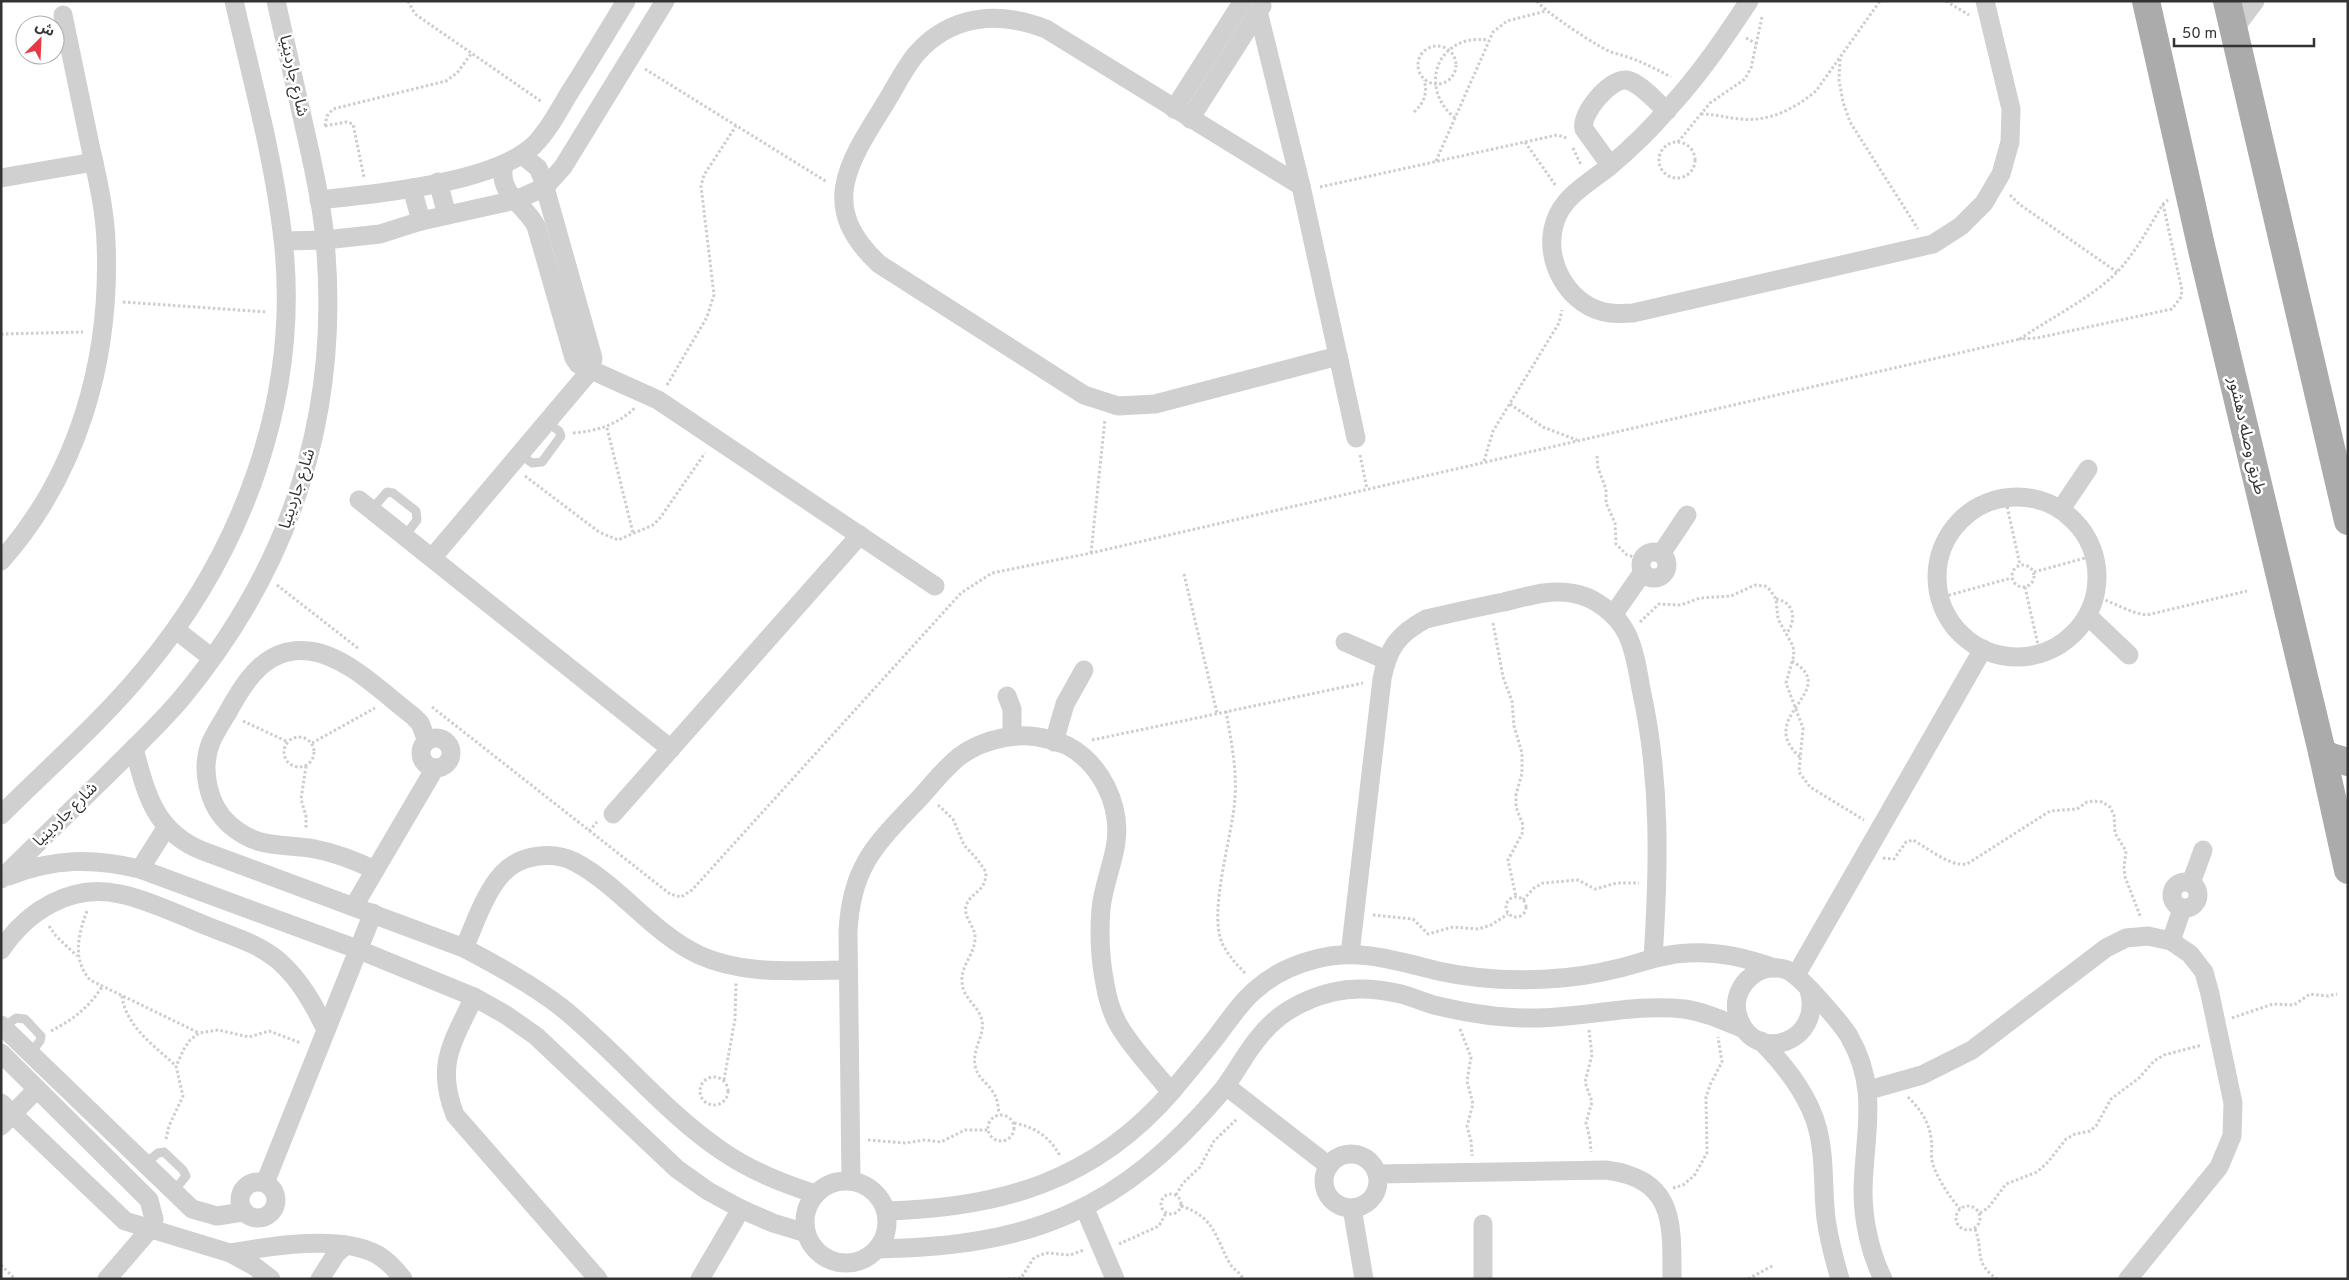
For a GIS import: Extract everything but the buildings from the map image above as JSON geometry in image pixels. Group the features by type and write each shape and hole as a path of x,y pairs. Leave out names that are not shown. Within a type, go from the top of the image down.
{"main road":[{"name":"طريق وصله دهشور","path":"2146,1 2188,190 2322,752 2348,870"},
{"path":"2227,1 2348,521"},
{"path":"2322,752 2348,762"}],"street":[{"path":"1,814 142,672 176,630 211,575 224,550 240,517 263,456 276,401 284,346 284,241 275,180 234,1"},
{"name":"شارع جاردينيا","path":"2,879 180,700 212,658 250,600 281,540 305,476 318,424 325,371 328,317 325,240 320,200 276,1"},
{"path":"320,200 412,188 504,165 522,155 545,133 626,1"},
{"path":"284,241 325,240 380,234 446,215 516,200 545,186 564,167 665,1"},
{"path":"1749,1 1699,73 1667,111 1610,165 1562,193 1551,245 1556,269 1568,290 1587,305 1609,313 1633,313 1933,244 1961,226 1984,202 2001,174 2010,142 2011,109 1985,1"},
{"path":"2234,29 2255,1"},
{"path":"1174,109 1255,5"},
{"path":"1190,119 1255,5"},
{"path":"1255,5 1301,189 1356,438"},
{"path":"1301,189 1046,29 1024,21 1001,17 977,19 955,26 934,37 917,53 854,152 846,172 843,192 845,213 852,232 864,250 879,264 1084,395 1118,406 1155,404 1338,356"},
{"path":"1,561 15,545 46,500 71,452 89,401 103,331 106,301 106,240 94,162 65,20"},
{"path":"1610,165 1584,129 1582,123 1587,110 1613,84 1619,80 1633,83 1667,111"},
{"path":"432,558 515,460 554,427 590,371 593,358 545,186 538,168 522,155"},
{"path":"1,178 94,162"},
{"path":"504,165 502,174 503,184 531,216 536,226 574,358 578,364 590,371 652,397 935,586"},
{"path":"438,182 446,215"},
{"path":"412,188 421,222"},
{"path":"2062,509 2088,469"},
{"path":"2005,497 2034,498 2062,509 2077,521 2088,537 2096,555 2098,576 2096,597 2088,616 2076,633 2060,646 2040,654 2021,657 2001,656 1983,649 1964,636 1948,619 1939,598 1936,578 1938,559 1945,541 1955,524 1970,511 1987,502 2005,497"},
{"path":"365,505 671,749"},
{"path":"1613,615 1642,566 1654,578 1664,573 1667,565 1661,554 1687,515"},
{"path":"613,814 860,535"},
{"path":"1350,954 1382,679 1386,660 1395,642 1408,628 1426,619 1548,592 1572,593 1594,601 1613,615 1627,634 1643,698 1653,756 1658,806 1657,883 1653,958"},
{"path":"2088,616 2129,655"},
{"path":"176,630 212,658"},
{"path":"1345,642 1386,660"},
{"path":"1796,975 1983,649"},
{"path":"354,906 435,768 448,763 450,750 441,740 428,741 420,724 391,699 343,663 326,654 307,650 288,652 270,658 255,669 242,684 211,742 206,776 210,794 217,810 228,824 241,834 257,842 274,847 304,848 335,854 375,870"},
{"path":"1060,744 1065,704 1084,670"},
{"path":"1007,696 1012,709 1012,736"},
{"path":"851,1180 848,970 849,907 855,882 866,860 881,839 960,756 984,743 1012,736 1040,737 1060,744 1090,762 1106,786 1115,813 1116,842 1101,908 1100,947 1105,986 1117,1023 1171,1092"},
{"path":"134,748 147,790 166,828 189,846 464,948 532,986 562,1008 695,1131 722,1152 766,1176 814,1194"},
{"path":"140,869 166,828"},
{"path":"2171,941 2182,909 2192,907 2198,900 2197,890 2191,883 2203,850"},
{"path":"464,948 491,888 502,873 518,862 536,856 555,856 574,861 590,872 679,944 697,954 736,968 757,970 848,970"},
{"path":"2,879 38,866 84,860 113,862 140,869 474,996 536,1036 677,1168 708,1191 741,1209 773,1223 806,1233"},
{"path":"1,950 14,932 30,916 50,903 72,895 95,892 118,894 141,900 256,946 279,960 298,980 326,1030"},
{"path":"265,1183 373,913"},
{"path":"1869,1090 1896,1084 1939,1067 1972,1050 2106,948 2126,938 2148,936 2171,941 2190,954 2204,972 2216,1022 2233,1103 2232,1136 2227,1152 2219,1167 2128,1279"},
{"path":"886,1211 933,1210 980,1203 1025,1191 1069,1174 1106,1150 1140,1123 1171,1092 1236,1010 1259,986 1287,969 1317,958 1350,954 1376,956 1475,977 1512,980 1585,975 1653,958 1687,953 1717,953 1747,958 1796,975 1830,1011 1848,1035 1861,1062 1869,1090 1863,1193 1867,1232 1883,1279"},
{"path":"1744,1029 1736,1009 1740,988 1755,973 1775,968"},
{"path":"877,1248 930,1248 984,1241 1035,1228 1085,1209 1125,1184 1162,1155 1196,1122 1226,1086 1260,1036 1282,1015 1307,1000 1336,991 1366,989 1400,994 1458,1011 1506,1018 1584,1016 1653,1008 1684,1010 1715,1016 1744,1029 1761,1041 1783,1064 1802,1091 1815,1120 1823,1151 1826,1217 1832,1251 1840,1279"},
{"path":"1761,1041 1783,1043 1802,1032 1812,1012 1809,990"},
{"path":"474,996 448,1054 444,1075 447,1095 455,1115 598,1279"},
{"path":"2,1026 192,1209 204,1214 217,1216 243,1212 258,1219 263,1218 272,1212 276,1202 276,1196 270,1186 265,1183 255,1182 243,1189 239,1198 243,1212"},
{"path":"1,1053 143,1193 153,1209 151,1228 107,1279"},
{"path":"1226,1086 1329,1166"},
{"path":"37,1088 5,1114 125,1221 142,1228 151,1228 230,1253 254,1266 271,1279"},
{"path":"1351,1154 1367,1160 1377,1174 1376,1193 1361,1206 1352,1208 1342,1207 1334,1202 1328,1194 1325,1175 1329,1166 1335,1160 1351,1154"},
{"path":"1377,1174 1591,1170 1625,1173 1643,1180 1657,1193 1667,1210 1672,1229 1672,1279"},
{"path":"851,1180 873,1190 881,1200 886,1211 886,1231 877,1248 847,1271 836,1262 821,1254 810,1243 804,1219 807,1206 814,1194 825,1186 837,1181 851,1180"},
{"path":"1352,1208 1364,1279"},
{"path":"700,1279 741,1209"},
{"path":"1085,1209 1115,1279"},
{"path":"1483,1224 1483,1279"},
{"path":"230,1253 291,1245 346,1245 363,1248 379,1255 392,1265 403,1279"},
{"path":"320,1279 336,1254 346,1245"}],"lane":[{"path":"365,505 387,492 393,493 416,511 417,520 404,536"},
{"path":"2,1026 19,1016 25,1019 41,1036 40,1042 30,1054"},
{"path":"145,1164 158,1153 164,1152 186,1176 173,1192"}],"path":[{"path":"408,1 415,14 540,100 549,110 553,119"},
{"path":"1536,1 1546,11 1613,53 1635,58 1675,79 1688,79 1699,73"},
{"path":"1701,114 1754,120 1780,114 1816,91 1880,1"},
{"path":"1436,162 1493,32 1507,21 1546,11"},
{"path":"1678,142 1684,144 1694,153 1694,166 1685,176 1672,178 1662,170 1659,158 1665,146 1678,142 1718,96 1746,78 1751,68 1762,14"},
{"path":"1455,118 1440,104 1434,84 1438,65 1449,50 1467,40 1488,40"},
{"path":"1414,112 1423,100 1426,86 1418,66 1423,52 1435,46 1449,50 1457,64 1455,72 1444,83 1434,84 1424,79"},
{"path":"325,126 327,116 334,109 453,78 471,53"},
{"path":"1840,58 1839,80 1843,102 1850,122 1912,220 1933,244"},
{"path":"630,60 843,192"},
{"path":"305,131 346,122 353,124 368,195"},
{"path":"554,427 607,428 652,397 712,307 714,283 701,186 704,175 736,126"},
{"path":"1301,189 1557,135 1568,139"},
{"path":"1525,142 1562,193"},
{"path":"1572,147 1580,162 1578,169"},
{"path":"2001,174 2008,192 2019,204 2117,272"},
{"path":"1562,193 1563,182"},
{"path":"2020,339 2091,292 2117,272 2129,258 2163,204 2170,198 2188,190"},
{"path":"426,702 670,894 682,897 692,890 961,593 992,574 1091,553 2020,339 2037,338 2172,309 2181,297 2182,290 2163,204"},
{"path":"106,301 285,313"},
{"path":"1484,461 1493,431 1559,323 1563,313 1562,306"},
{"path":"1,334 103,331"},
{"path":"1510,404 1542,427 1580,441"},
{"path":"1091,553 1103,424 1107,415 1118,406"},
{"path":"607,428 633,533"},
{"path":"515,460 608,538 618,540 653,525 660,518 715,438"},
{"path":"1356,438 1367,489"},
{"path":"1597,456 1598,468 1606,489 1606,502 1614,523 1616,544 1642,566"},
{"path":"2005,497 2020,565"},
{"path":"2034,572 2096,555"},
{"path":"2020,565 2028,566 2034,572 2030,584 2025,587 2016,585 2012,578 2013,570 2020,565"},
{"path":"263,574 364,653"},
{"path":"1184,574 1217,713"},
{"path":"1939,598 2012,578"},
{"path":"1627,634 1659,604 1681,605 1700,598 1732,596 1755,585 1765,586 1776,599 1776,612 1793,646 1792,661 1786,683 1803,728 1799,772 1810,787 1880,830"},
{"path":"2025,587 2040,654"},
{"path":"2096,597 2114,602 2137,614 2147,615 2247,591"},
{"path":"1776,599 1783,600 1792,611 1794,618 1787,633"},
{"path":"1490,605 1504,677 1512,700 1514,726 1522,753 1522,772 1516,795 1516,807 1521,818 1522,834 1508,860 1516,897"},
{"path":"1792,661 1805,671 1808,679 1807,695 1796,706 1788,719 1786,733 1790,747 1800,758"},
{"path":"1060,744 1382,679"},
{"path":"312,743 391,699"},
{"path":"1226,711 1234,757 1235,799 1218,897 1218,918 1221,943 1234,962 1259,986"},
{"path":"227,713 288,742 303,738 312,743 315,753 314,758 306,766 301,799 306,826 304,848"},
{"path":"288,742 284,752 287,762 296,767 306,766"},
{"path":"923,794 953,819 964,845 986,872 983,887 970,899 966,908 968,920 973,926 975,938 972,953 963,968 962,988 969,1002 978,1010 983,1026 975,1050 975,1068 980,1078 994,1093 999,1114"},
{"path":"1866,853 1885,859 1894,859 1906,842 1913,840 1952,862 1960,865 1967,864 2050,811 2077,809 2087,802 2102,802 2110,807 2114,815 2115,833 2126,851 2125,877 2148,936"},
{"path":"1523,900 1534,888 1543,883 1578,880 1595,889 1617,883 1657,883"},
{"path":"78,956 84,920 95,892"},
{"path":"1516,897 1523,900 1526,908 1522,915 1515,917 1508,914 1506,905 1508,901 1516,897"},
{"path":"50,903 50,927 56,936 78,956 90,980 199,1033 218,1030 249,1038 274,1032 318,1050"},
{"path":"1354,913 1413,919 1428,934 1453,927 1478,929 1491,925 1508,914"},
{"path":"724,1080 714,1076 704,1080 699,1089 702,1099 716,1105 726,1100 728,1089 724,1080 735,1019 736,968"},
{"path":"41,1036 81,1014 90,1005 102,986"},
{"path":"2216,1022 2247,1014 2273,1004 2294,1005 2310,994 2328,996 2337,994"},
{"path":"122,996 123,1009 133,1024 176,1066 183,1096 169,1126 164,1152"},
{"path":"1458,1011 1460,1028 1472,1057 1466,1081 1473,1104 1467,1126 1471,1141 1472,1172"},
{"path":"1584,1016 1589,1028 1592,1055 1585,1082 1592,1102 1586,1124 1590,1139 1591,1170"},
{"path":"1657,1193 1683,1185 1694,1176 1707,1153 1706,1097 1710,1083 1722,1062 1715,1016"},
{"path":"176,1066 184,1049 199,1033"},
{"path":"1980,1213 1988,1208 2006,1184 2037,1172 2048,1162 2066,1139 2075,1134 2090,1131 2096,1126 2111,1098 2139,1078 2154,1061 2164,1055 2220,1040"},
{"path":"1896,1084 1916,1105 1925,1119 1931,1138 1931,1153 1934,1166 1944,1188 1960,1209"},
{"path":"1176,1195 1183,1183 1200,1167 1220,1134 1251,1105"},
{"path":"988,1130 992,1118 999,1114 1008,1116 1014,1123 1039,1131 1056,1148 1069,1174"},
{"path":"988,1130 993,1138 1002,1141 1014,1133 1014,1123"},
{"path":"850,1138 906,1143 925,1140 941,1142 964,1130 988,1130"},
{"path":"1176,1195 1169,1194 1163,1199 1162,1207 1166,1213 1174,1214 1181,1206"},
{"path":"1176,1195 1181,1206 1209,1222 1217,1232 1232,1267 1243,1279"},
{"path":"1960,1209 1971,1206 1980,1213 1981,1219 1975,1229"},
{"path":"1960,1209 1956,1218 1960,1228 1965,1230 1975,1229"},
{"path":"1008,1279 1021,1278 1033,1259 1040,1255 1048,1253 1070,1255 1100,1244 1123,1244 1158,1226 1166,1213"},
{"path":"1975,1229 1979,1238 1981,1264 1986,1271 1997,1279"},
{"path":"1,1265 15,1279"},
{"path":"1748,1279 1774,1265"}]}
